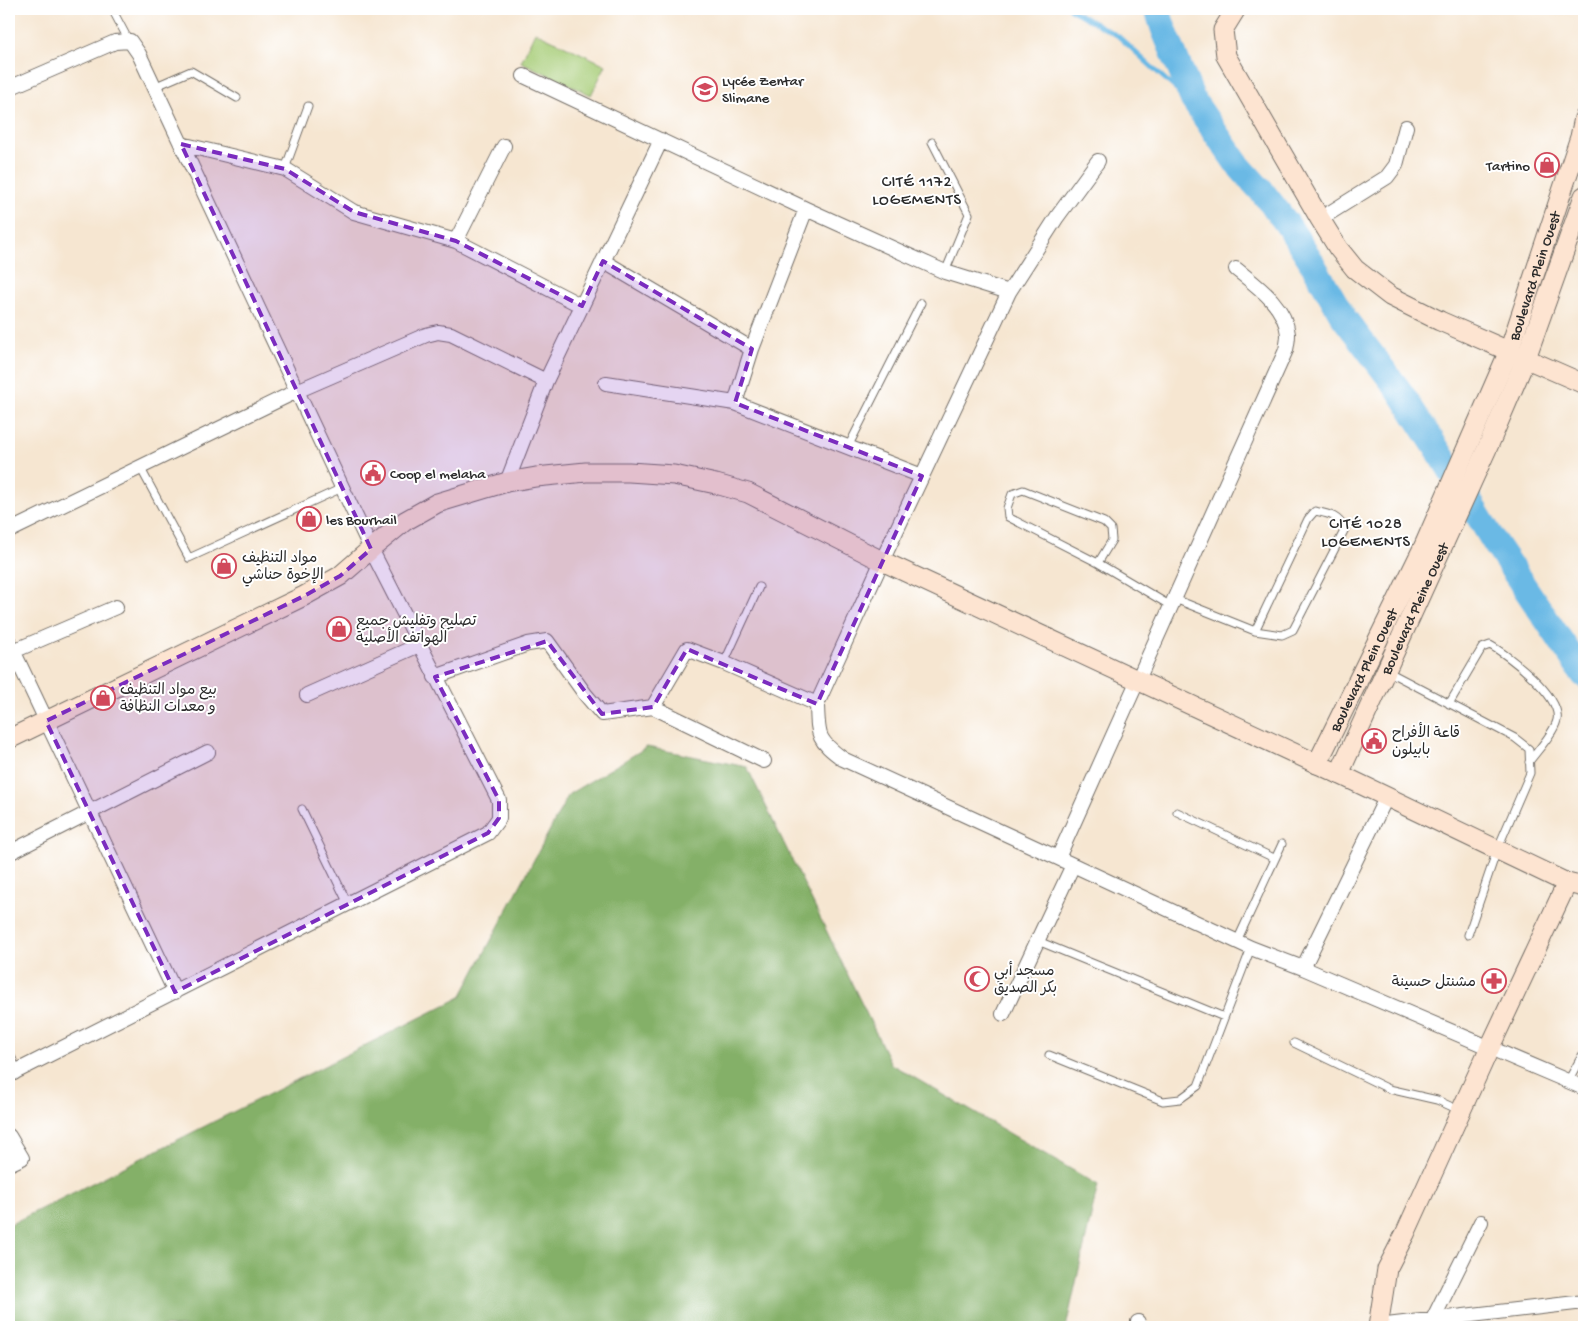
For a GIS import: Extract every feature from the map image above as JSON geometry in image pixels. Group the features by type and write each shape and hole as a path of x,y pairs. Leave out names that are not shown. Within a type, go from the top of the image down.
{"main road":[{"path":"1236,9 1223,30 1226,56 1320,219 1338,248 1355,269 1390,296 1440,321 1584,384"},
{"name":"Boulevard Plein Ouest","path":"1518,355 1584,118"},
{"name":"Boulevard Plein Ouest","path":"1482,437 1584,196"},
{"name":"Boulevard Pleine Ouest","path":"1339,774 1386,671 1430,552 1482,437"},
{"path":"9,739 304,596 340,576 405,521 437,503 507,482 586,472 674,475 748,493 882,561 1138,682 1318,764 1497,850 1576,885 1490,1047 1405,1234 1386,1269 1378,1326"},
{"name":"Boulevard Plein Ouest","path":"1318,764 1430,552"}],"street":[{"path":"9,88 115,42 130,41 139,54 370,549 499,800 499,818 488,833 175,992 11,1069"},
{"path":"524,76 806,210 945,272 1009,292"},
{"path":"1320,219 1387,177 1396,165 1406,127"},
{"path":"507,482 546,381 661,140"},
{"path":"181,144 285,169 354,212 456,242 582,306"},
{"path":"456,242 504,146"},
{"path":"1098,161 1057,217 1009,292 882,561 817,704 818,730 825,746 843,759 1252,948 1584,1088"},
{"path":"735,404 752,349 806,210"},
{"path":"603,261 752,349"},
{"path":"1058,858 1286,350 1288,334 1283,316 1267,294 1236,269"},
{"path":"9,531 297,391 426,335 438,332 451,334 546,381"},
{"path":"606,383 735,404 922,476"},
{"path":"116,607 10,649 175,992"},
{"path":"436,677 528,644 547,642 602,714 653,707 764,761"},
{"path":"307,695 419,645"},
{"path":"653,707 686,649 724,663 817,704"},
{"path":"9,853 208,752"},
{"path":"1303,968 1386,798"},
{"path":"1003,1014 1073,865"},
{"path":"9,1136 22,1158 9,1164"},
{"path":"1434,1319 1481,1222"},
{"path":"1378,1326 1584,1302"}],"lane":[{"path":"112,9 130,41"},
{"path":"154,87 191,71 237,98"},
{"path":"285,169 308,106"},
{"path":"932,142 969,214 945,272"},
{"path":"848,447 921,303"},
{"path":"140,467 188,558 342,488"},
{"path":"1098,563 1112,540 1111,529 1104,522 1023,490 1012,494 1007,508 1008,517 1173,603 1255,631 1282,635 1294,630 1345,529 1340,520 1330,514 1315,510 1308,519 1255,631"},
{"path":"724,663 759,586"},
{"path":"1449,704 1482,648 1490,645 1497,649 1533,677 1556,707 1558,719 1554,728 1529,762"},
{"path":"1386,671 1515,738 1529,749 1530,773 1497,850 1468,935"},
{"path":"302,809 348,904"},
{"path":"1177,812 1274,858"},
{"path":"1238,941 1274,858 1282,844"},
{"path":"1038,941 1224,1017"},
{"path":"1049,1055 1163,1101 1180,1099 1198,1086 1252,948"},
{"path":"1294,1043 1389,1089 1437,1100 1461,1111"},
{"path":"1568,1081 1584,1052"}],"highlighted area":[{"path":"181,144 285,169 354,212 456,241 582,306 603,261 752,349 735,403 922,476 817,704 687,649 653,707 602,714 547,641 435,677 499,800 499,818 488,833 175,992 46,721 304,596 340,576 371,549"}],"green space":[{"path":"535,32 606,65 591,95 521,62"},
{"path":"647,747 747,767 891,1064 1098,1185 1066,1327 9,1327 9,1225 461,997 569,794"}],"waterway":[{"path":"399,9 412,11 417,9"},
{"path":"1070,9 1118,36 1203,114"},
{"path":"1157,9 1193,100 1237,164 1285,221 1344,318 1401,393 1496,545 1584,675"}],"place":[{"name":"Lycée Zentar Slimane","path":"705,89"},
{"name":"Tartino","path":"1547,165"},
{"name":"Coop el melaha","path":"373,473"},
{"name":"les Bourhail","path":"309,519"},
{"name":"مواد التنظيف الإخوة حناشي","path":"224,566"},
{"name":"تصليح وتفليش جميع الهواتف الأصلية","path":"339,629"},
{"name":"بيع مواد التنظيف و معدات النظافة","path":"103,698"},
{"name":"قاعة الأفراح بابيلون","path":"1374,741"},
{"name":"مسجد أبي بكر الصديق","path":"977,979"},
{"name":"مشنتل حسينة","path":"1494,981"}],"district":[{"name":"CITÉ 1172 LOGEMENTS","path":"917,189"},
{"name":"CITÉ 1028 LOGEMENTS","path":"1366,531"}]}
